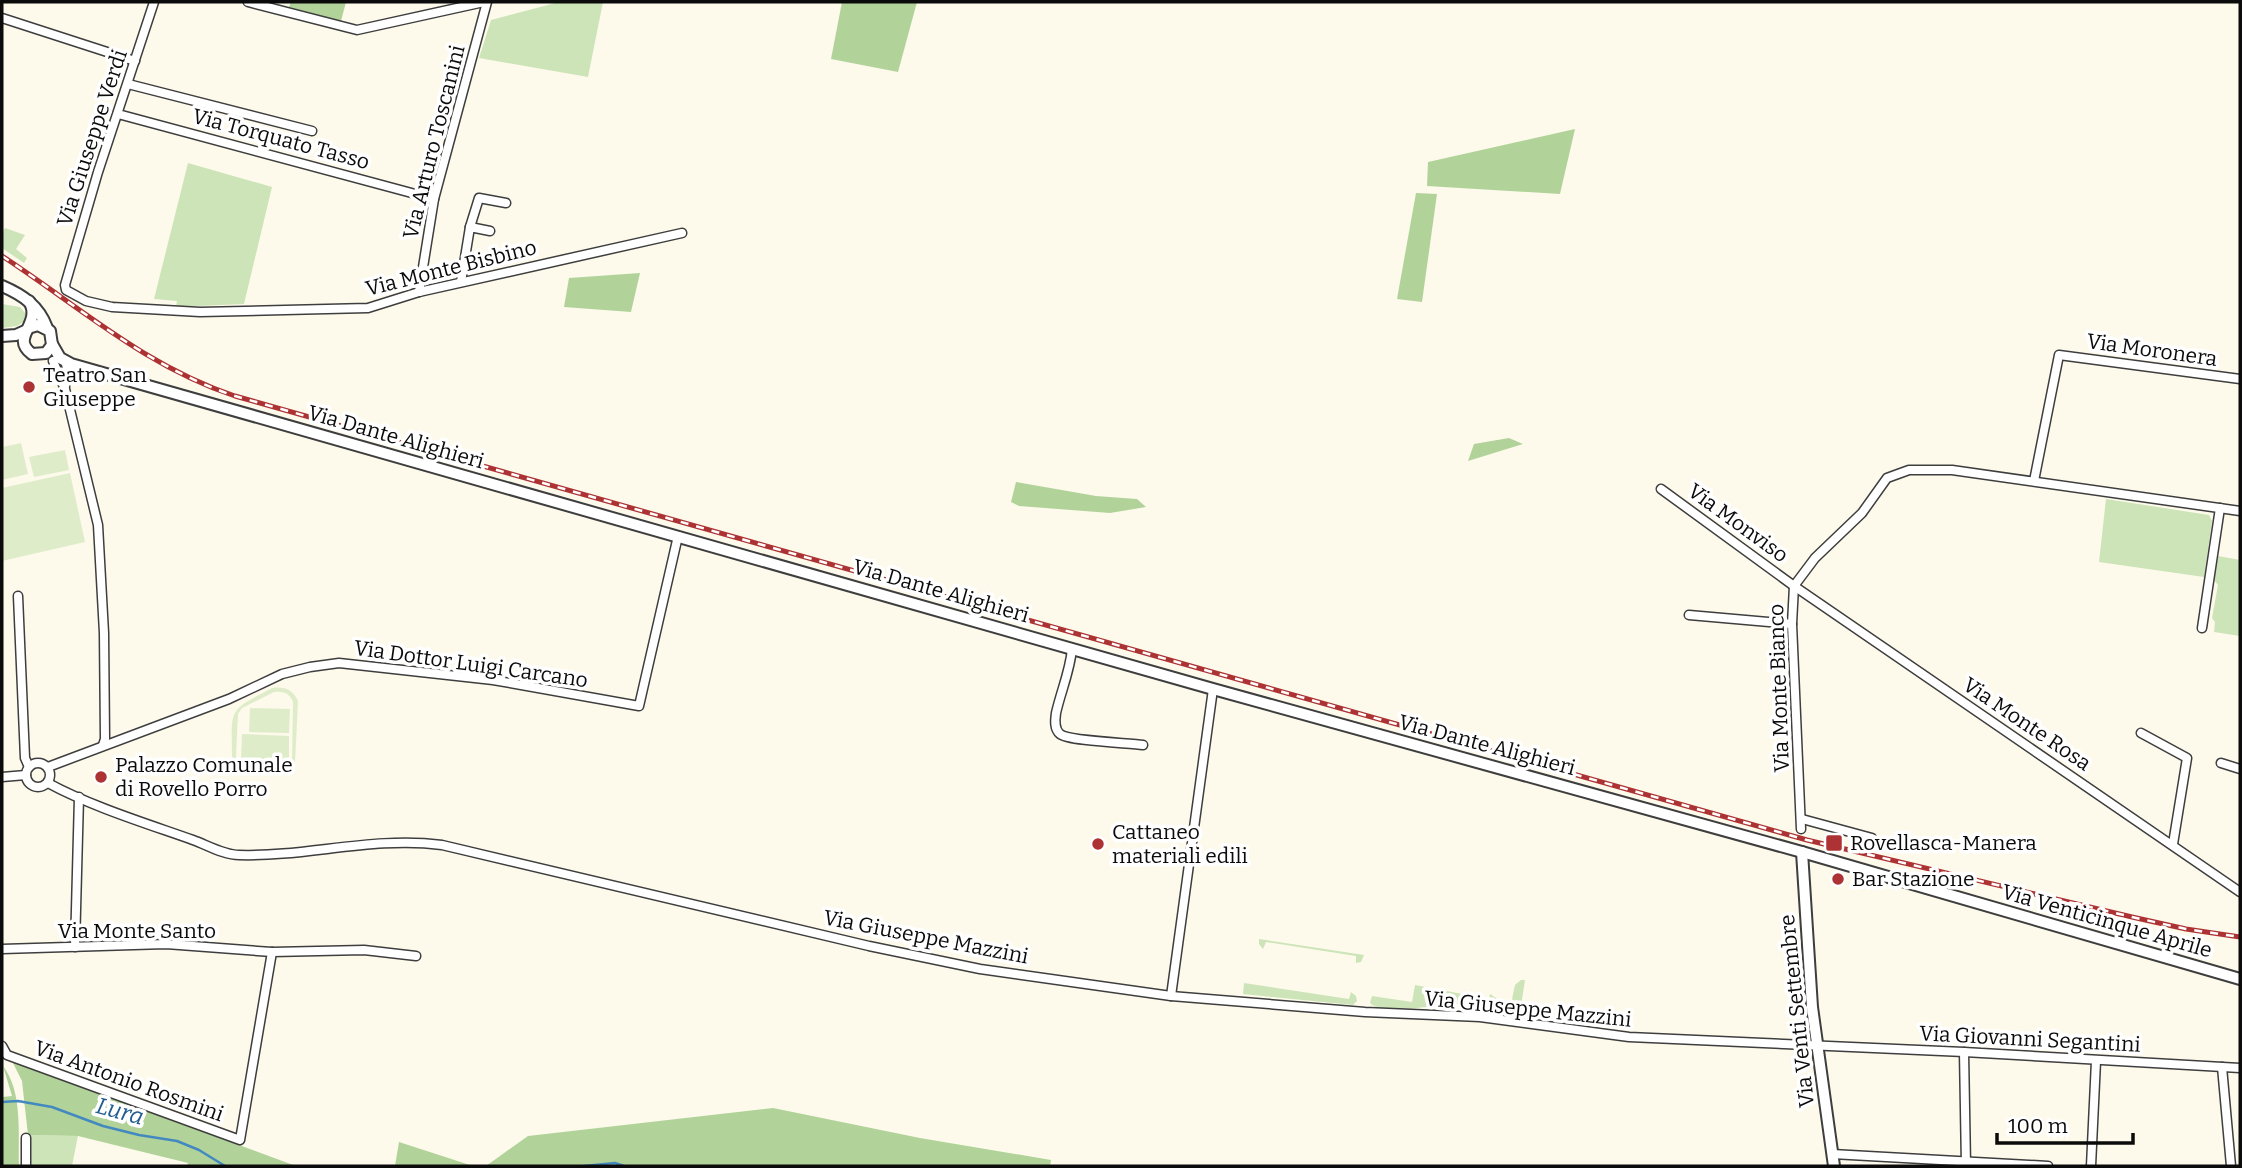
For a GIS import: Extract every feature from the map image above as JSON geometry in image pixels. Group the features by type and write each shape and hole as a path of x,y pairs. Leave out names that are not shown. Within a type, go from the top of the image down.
{"street":[{"name":"Via Giuseppe Verdi","path":"65,285 154,2"},
{"path":"248,2 357,30 485,2"},
{"name":"Via Arturo Toscanini","path":"419,292 434,199 485,2"},
{"path":"2,18 135,61"},
{"path":"128,84 312,131"},
{"name":"Via Torquato Tasso","path":"118,114 434,199"},
{"path":"461,282 470,227 479,198 506,203"},
{"path":"470,227 490,231"},
{"name":"Via Monte Bisbino","path":"65,285 70,293 97,305 200,312 368,308 419,292 682,233"},
{"path":"2,286 29,301 40,314 52,336 57,355 64,362 65,389"},
{"path":"24,347 23,337 33,318 29,301"},
{"path":"2,336 16,335 38,325 47,328"},
{"path":"2,342 24,347 32,354 39,355 46,353 52,344"},
{"name":"Via Dante Alighieri","path":"39,355 1213,689 1802,852"},
{"name":"Via Moronera","path":"2034,481 2059,355 2240,379"},
{"path":"64,362 57,366 65,389 97,525 105,667 103,745"},
{"path":"66,379 73,369 83,367"},
{"name":"Via Monte Bianco","path":"1801,829 1792,624 1794,586 1815,558 1856,520 1887,478 1895,474 1936,469 2240,511"},
{"name":"Via Monviso","path":"1661,488 1794,586"},
{"path":"2202,628 2220,508"},
{"name":"Via Dottor Luigi Carcano","path":"48,767 180,719 282,674 340,663 493,680 639,706 678,536"},
{"name":"Via Monte Rosa","path":"1794,586 2240,892"},
{"path":"2,777 28,771 41,763 48,767 51,775 48,783 42,787 34,787 28,782 28,771 26,758 18,596"},
{"path":"1689,615 1792,624"},
{"path":"1072,649 1071,663 1056,715 1060,734 1143,745"},
{"path":"1171,996 1213,689"},
{"path":"2141,733 2187,758 2173,844"},
{"path":"2221,763 2240,769"},
{"name":"Via Giuseppe Mazzini","path":"48,783 235,855 279,855 349,845 410,841 442,845 980,969 1171,996 1365,1012 1480,1017 1629,1037 1817,1046"},
{"path":"75,947 79,797"},
{"path":"1802,819 1872,838"},
{"name":"Via Venticinque Aprile","path":"1802,852 2240,979"},
{"name":"Via Venti Settembre","path":"1802,852 1812,1007 1833,1160"},
{"name":"Via Monte Santo","path":"2,949 166,944 272,951 364,950 416,956"},
{"name":"Via Antonio Rosmini","path":"2,1046 7,1055 240,1140 272,951"},
{"name":"Via Giovanni Segantini","path":"1817,1046 2240,1068"},
{"path":"1964,1052 1966,1165"},
{"path":"2091,1166 2096,1061"},
{"path":"2222,1067 2231,1166"},
{"path":"26,1138 26,1166"},
{"path":"1833,1160 2049,1166"}],"green space":[{"path":"291,2 346,2 341,21 289,7"},
{"path":"559,2 603,2 588,77 479,58 491,20"},
{"path":"842,2 917,2 898,72 831,59"},
{"path":"1575,129 1560,194 1427,186 1428,162"},
{"path":"188,163 272,187 244,304 176,307 177,301 154,299"},
{"path":"1416,193 1437,194 1422,302 1397,299"},
{"path":"5,228 25,235 16,249 27,258 24,263 2,248 2,233"},
{"path":"640,273 631,312 564,307 569,278"},
{"path":"2,304 20,307 26,314 25,321 17,326 2,328"},
{"path":"1509,438 1523,444 1468,461 1474,444"},
{"path":"21,443 28,474 2,480 2,447"},
{"path":"65,450 69,470 34,477 29,457"},
{"path":"70,473 85,542 2,561 2,488"},
{"path":"1016,482 1096,496 1137,499 1146,507 1110,513 1019,506 1011,502"},
{"path":"2106,499 2209,515 2212,521 2204,577 2099,562"},
{"path":"2218,556 2240,560 2240,636 2214,632 2215,622 2212,618 2218,585 2214,580"},
{"path":"272,688 288,690 298,701 295,763 273,770 244,767 232,759 235,713 246,702","holes":["274,692 283,692 293,702 292,761 286,765 238,762 238,714 242,708"]},
{"path":"250,708 290,709 289,733 249,732"},
{"path":"242,734 289,736 289,760 241,759"},
{"path":"1259,939 1364,955 1361,962 1356,963 1356,956 1266,942 1263,949"},
{"path":"1525,980 1521,1006 1514,1005 1512,999 1515,985"},
{"path":"1244,983 1349,999 1351,992 1357,1001 1353,1005 1243,994"},
{"path":"1415,985 1489,999 1490,994 1496,998 1495,1005 1452,1004 1386,1009 1370,1003 1372,996 1412,1002"},
{"path":"12,1061 296,1166 187,1166 188,1163 78,1136 28,1135 22,1081"},
{"path":"3,1066 17,1101 19,1166 2,1166 2,1097 12,1096"},
{"path":"773,1108 920,1138 1051,1160 1050,1166 486,1166 528,1136"},
{"path":"28,1135 78,1136 72,1166 29,1166"},
{"path":"399,1142 473,1166 395,1166"}],"waterway":[{"name":"Lura","path":"2,1102 18,1101 52,1107 103,1126 177,1141 199,1150 225,1166"},
{"name":"Lura","path":"584,1166 615,1163 624,1166"}],"railway":[{"path":"2,256 142,352 172,369 235,396 1807,840 2132,917 2240,937"}],"place":[{"name":"Teatro San Giuseppe","path":"29,387"},
{"name":"Palazzo Comunale di Rovello Porro","path":"101,777"},
{"name":"Rovellasca-Manera","path":"1834,843"},
{"name":"Cattaneo materiali edili","path":"1098,844"},
{"name":"Bar Stazione","path":"1838,879"}]}
